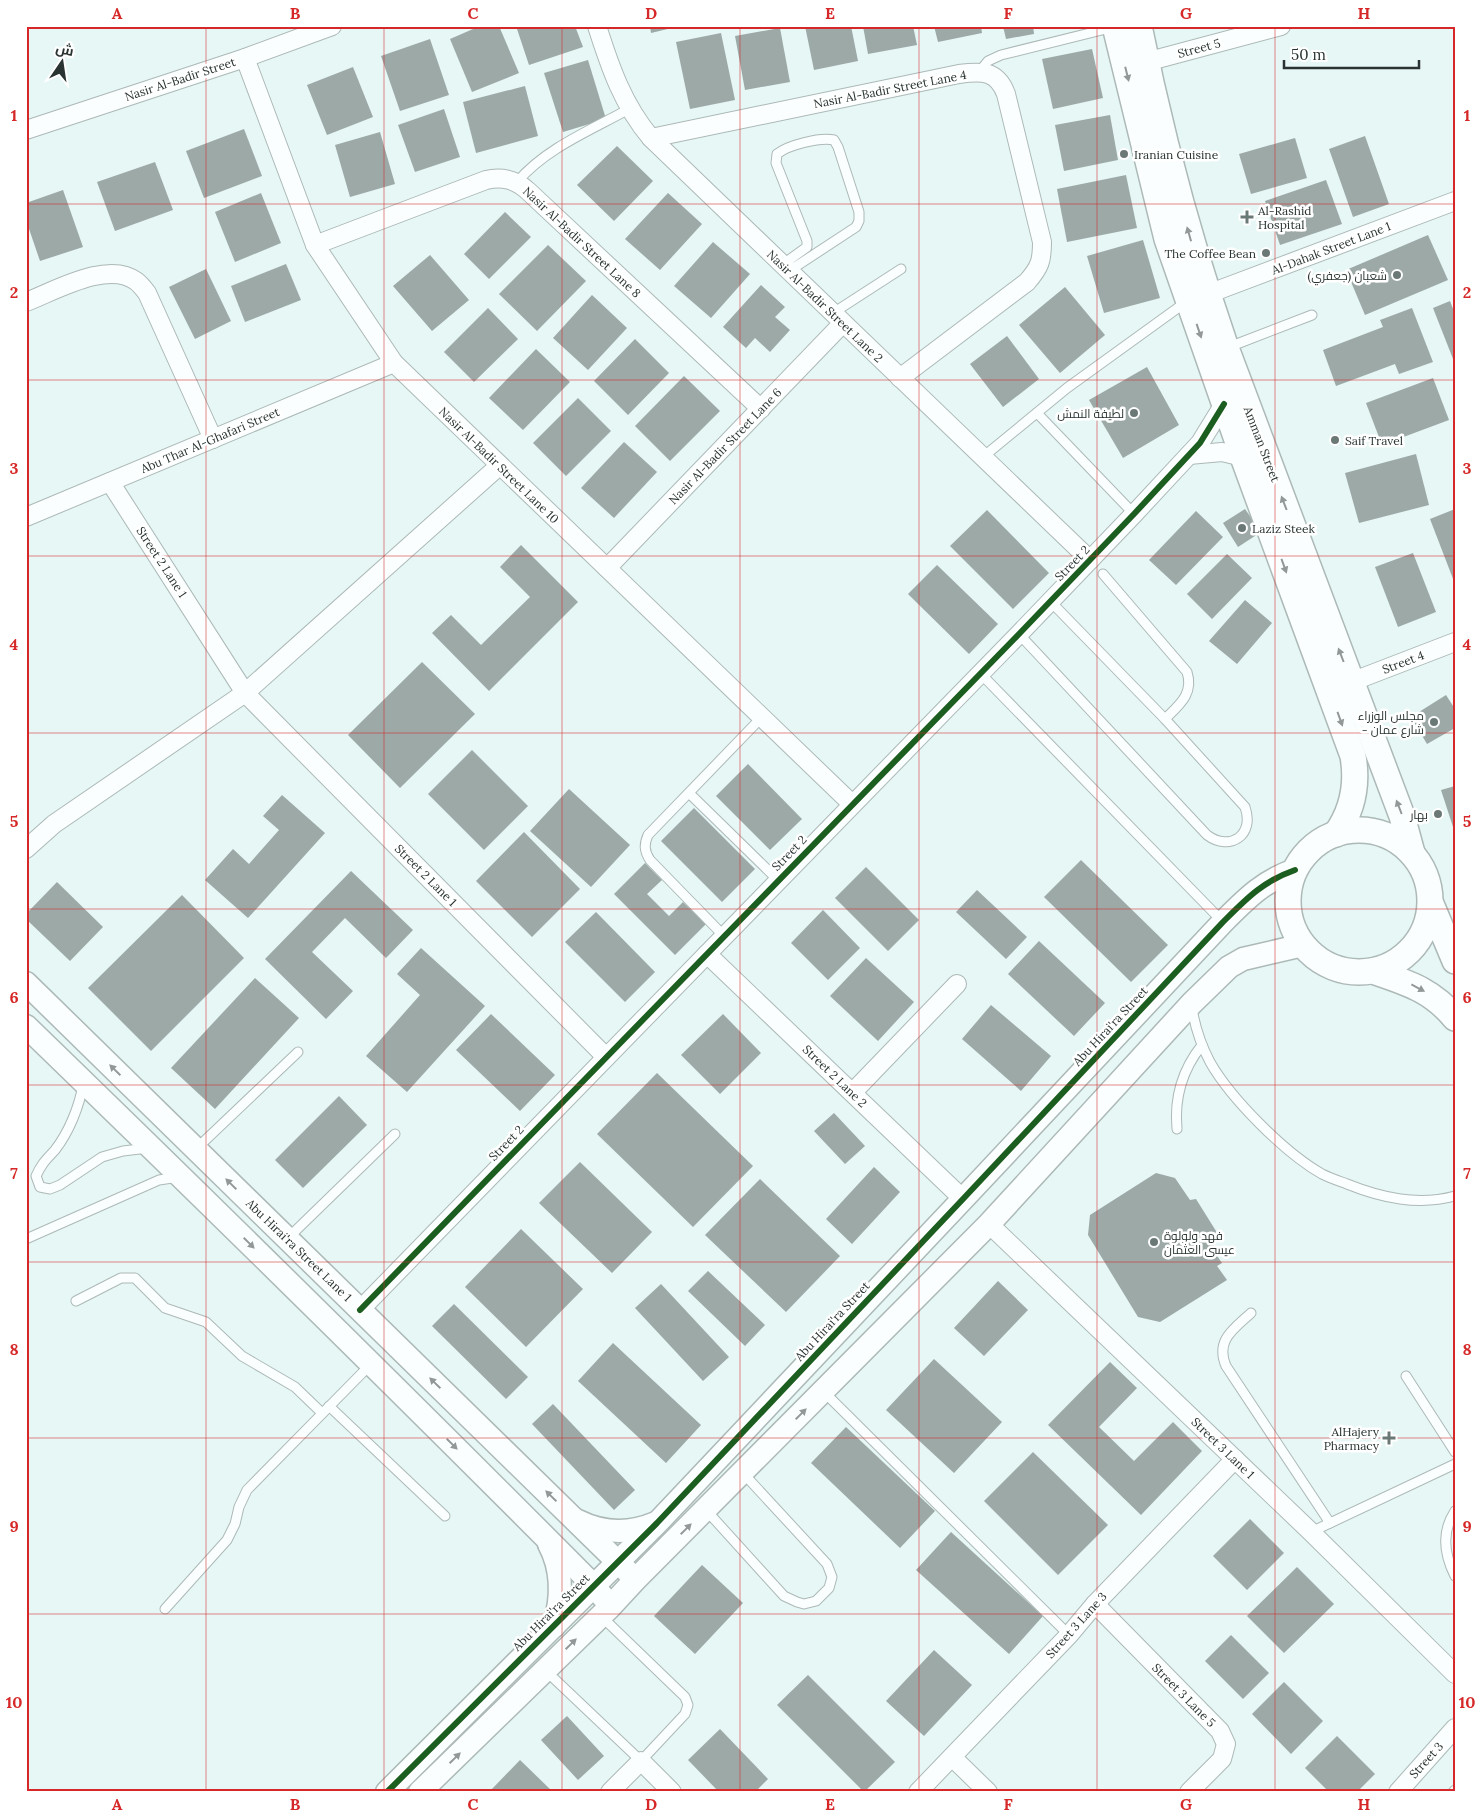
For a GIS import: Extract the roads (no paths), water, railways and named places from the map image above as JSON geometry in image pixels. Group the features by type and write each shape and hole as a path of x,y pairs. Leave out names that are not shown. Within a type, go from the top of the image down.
{"main road":[{"name":"Amman Street","path":"1115,26 1167,239 1226,348 1402,816 1412,853"},
{"name":"Amman Street","path":"1139,26 1177,191 1198,298 1224,404 1353,756 1356,776 1354,797 1344,823 1336,834"},
{"path":"1431,904 1428,920 1414,948 1388,966 1373,971 1357,972 1327,965 1303,945 1295,932 1290,917 1288,901 1295,870 1302,858 1323,840 1352,830 1369,831 1385,835 1399,842 1412,853 1423,868 1429,886 1431,904 1455,960"},
{"path":"1373,971 1417,987 1444,1005 1455,1018"}],"street":[{"name":"Nasir Al-Badir Street","path":"26,130 244,58 332,26"},
{"name":"Nasir Al-Badir Street Lane 2","path":"597,26 612,72 630,109 651,138 1090,560"},
{"name":"Street 5","path":"1146,62 1281,26"},
{"name":"Nasir Al-Badir Street Lane 10","path":"244,58 314,245 394,363 852,804"},
{"name":"Nasir Al-Badir Street Lane 4","path":"651,138 959,74 979,72 997,78 1006,94 1042,242 1042,258 1036,272 1027,282 900,378"},
{"name":"Nasir Al-Badir Street Lane 8","path":"314,245 486,180 502,178 517,182 761,409"},
{"name":"Al-Dahak Street Lane 1","path":"1198,298 1455,201"},
{"path":"26,302 100,274 106,273 123,276 136,281 147,293 213,439"},
{"name":"Nasir Al-Badir Street Lane 6","path":"607,568 761,409 838,318"},
{"name":"Abu Thar Al-Ghafari Street","path":"26,517 394,363"},
{"name":"Street 2","path":"360,1310 1051,602 1189,455 1209,431 1224,404"},
{"path":"1189,455 1222,452 1243,456"},
{"path":"26,848 54,824 245,693 499,466"},
{"name":"Street 2 Lane 1","path":"110,482 245,693 606,1057"},
{"name":"Street 4","path":"1351,682 1455,642"},
{"name":"Abu Hirai'ra Street","path":"387,1792 657,1523 1223,922 1267,882 1295,870"},
{"path":"420,1792 605,1612 989,1224 1192,1003 1229,967 1243,958 1303,945"},
{"name":"Street 2 Lane 2","path":"707,954 963,1199"},
{"name":"Abu Hirai'ra Street Lane 1","path":"26,983 287,1240 574,1518 635,1580"},
{"path":"853,1092 957,984"},
{"path":"26,1026 152,1147 593,1585 605,1612"},
{"name":"Street 3 Lane 1","path":"989,1224 1235,1458 1455,1674"},
{"name":"Street 3 Lane 3","path":"918,1792 1235,1458"},
{"path":"574,1518 596,1528 621,1531 657,1523"},
{"path":"543,1535 550,1547 559,1574 560,1600 554,1626"},
{"name":"Street 3 Lane 5","path":"1095,1604 1220,1731 1226,1744 1222,1759 1189,1792"},
{"name":"Street 3","path":"1398,1792 1455,1728"},
{"path":"952,1757 988,1792"},
{"path":"610,1792 641,1761 672,1792"}],"lane":[{"path":"979,72 988,61 1001,55 1115,26"},
{"path":"517,182 546,154 630,109"},
{"path":"824,138 834,140 838,146 859,212 859,221 856,227 786,268 807,247 807,241 776,163 777,154 783,149 824,138"},
{"path":"838,318 901,269"},
{"path":"983,457 1068,388 1198,298"},
{"path":"1226,348 1312,315"},
{"path":"1036,413 1134,514"},
{"path":"1103,574 1187,672 1190,685 1185,698 1165,719"},
{"path":"1020,634 1207,835 1214,840 1231,842 1245,832 1248,824 1248,815 1245,807 1165,719 1051,602"},
{"path":"980,673 1223,922"},
{"path":"724,936 650,860 645,850 645,845 648,835 762,718"},
{"path":"689,793 778,880"},
{"path":"1192,1003 1202,1045 1222,1079 1261,1125 1296,1155 1323,1174 1364,1191 1406,1200 1424,1201 1455,1196"},
{"path":"1177,1129 1176,1106 1180,1084 1189,1063 1202,1045"},
{"path":"196,1149 298,1052"},
{"path":"84,1082 80,1103 67,1131 55,1150 43,1162 36,1176 40,1187 50,1189 60,1185 102,1157 123,1150 152,1147"},
{"path":"287,1240 395,1134"},
{"path":"26,1239 159,1180 182,1177"},
{"path":"76,1301 121,1278 135,1278 165,1308 206,1322 242,1356 295,1387 322,1414"},
{"path":"1251,1312 1225,1340 1223,1360 1330,1522"},
{"path":"165,1609 227,1540 247,1490 371,1364"},
{"path":"1406,1376 1455,1452"},
{"path":"824,1392 1069,1635"},
{"path":"329,1406 445,1516"},
{"path":"1311,1532 1455,1464"},
{"path":"706,1510 784,1596 804,1604 816,1601 829,1588 832,1582 827,1564 743,1473"},
{"path":"1455,1511 1447,1526 1445,1546 1446,1556 1455,1576"},
{"path":"545,1670 641,1761 685,1714 688,1705 685,1697 605,1612"}],"place":[{"name":"Iranian Cuisine","path":"1124,154"},
{"name":"Al-Rashid Hospital","path":"1247,217"},
{"name":"The Coffee Bean","path":"1266,253"},
{"name":"شعبان (جعفري)","path":"1397,275"},
{"name":"لطيفة النمش","path":"1134,413"},
{"name":"Saif Travel","path":"1335,440"},
{"name":"Laziz Steek","path":"1242,528"},
{"name":"مجلس الوزراء - شارع عمان","path":"1434,722"},
{"name":"بهار","path":"1438,814"},
{"name":"فهد ولولوة عيسى العثمان","path":"1154,1242"},
{"name":"AlHajery Pharmacy","path":"1389,1438"}]}
